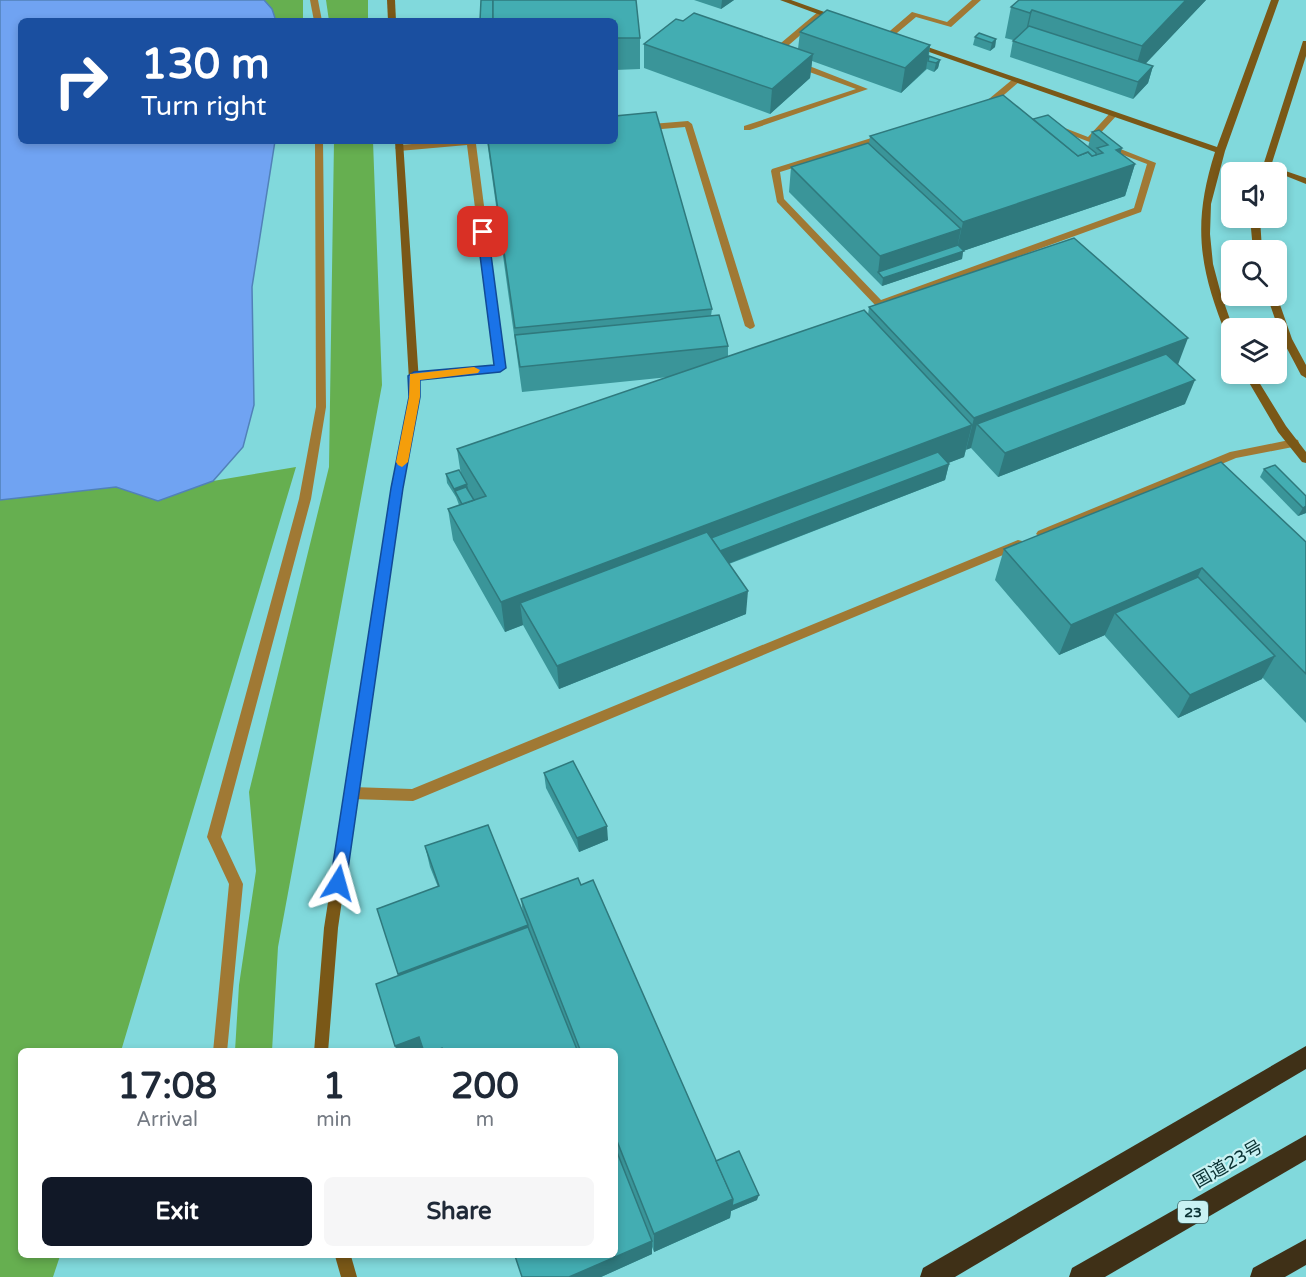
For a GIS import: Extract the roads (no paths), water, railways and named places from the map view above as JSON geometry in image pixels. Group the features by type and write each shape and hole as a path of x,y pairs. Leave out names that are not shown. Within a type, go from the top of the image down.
{"highway":[{"path":"932,1277 1306,1057"},
{"name":"国道23号","path":"1081,1277 1306,1147"},
{"path":"1262,1277 1306,1251"}],"street":[{"path":"314,0 317,18"},
{"path":"391,0 392,18"},
{"path":"784,0 844,21"},
{"path":"888,36 915,14 948,25 977,0"},
{"path":"1224,318 1213,291 1207,253 1205,218 1210,184 1275,0"},
{"path":"771,55 822,13"},
{"path":"877,32 899,40"},
{"path":"1268,162 1306,42"},
{"path":"910,44 1220,151"},
{"path":"747,128 864,88 760,51"},
{"path":"980,108 991,104 1016,81"},
{"path":"991,104 1002,108"},
{"path":"1090,140 1114,114"},
{"path":"618,130 688,124 750,326"},
{"path":"888,136 775,171 780,200 879,304 1138,210 1152,163 1046,124"},
{"path":"220,1048 236,884 214,837 305,499 321,407 319,144"},
{"path":"321,1048 331,928 397,488 415,397 399,145 418,144"},
{"path":"414,376 500,368 476,144"},
{"path":"1287,176 1306,181"},
{"path":"1275,306 1287,339 1306,375"},
{"path":"1256,384 1306,459"},
{"path":"352,793 412,795 1234,455 1294,443"},
{"path":"344,1258 349,1277"}],"water":[{"path":"0,0 264,0 272,9 275,18 18,18 18,144 275,144 252,287 254,405 243,447 213,481 158,501 116,487 0,500"}]}
